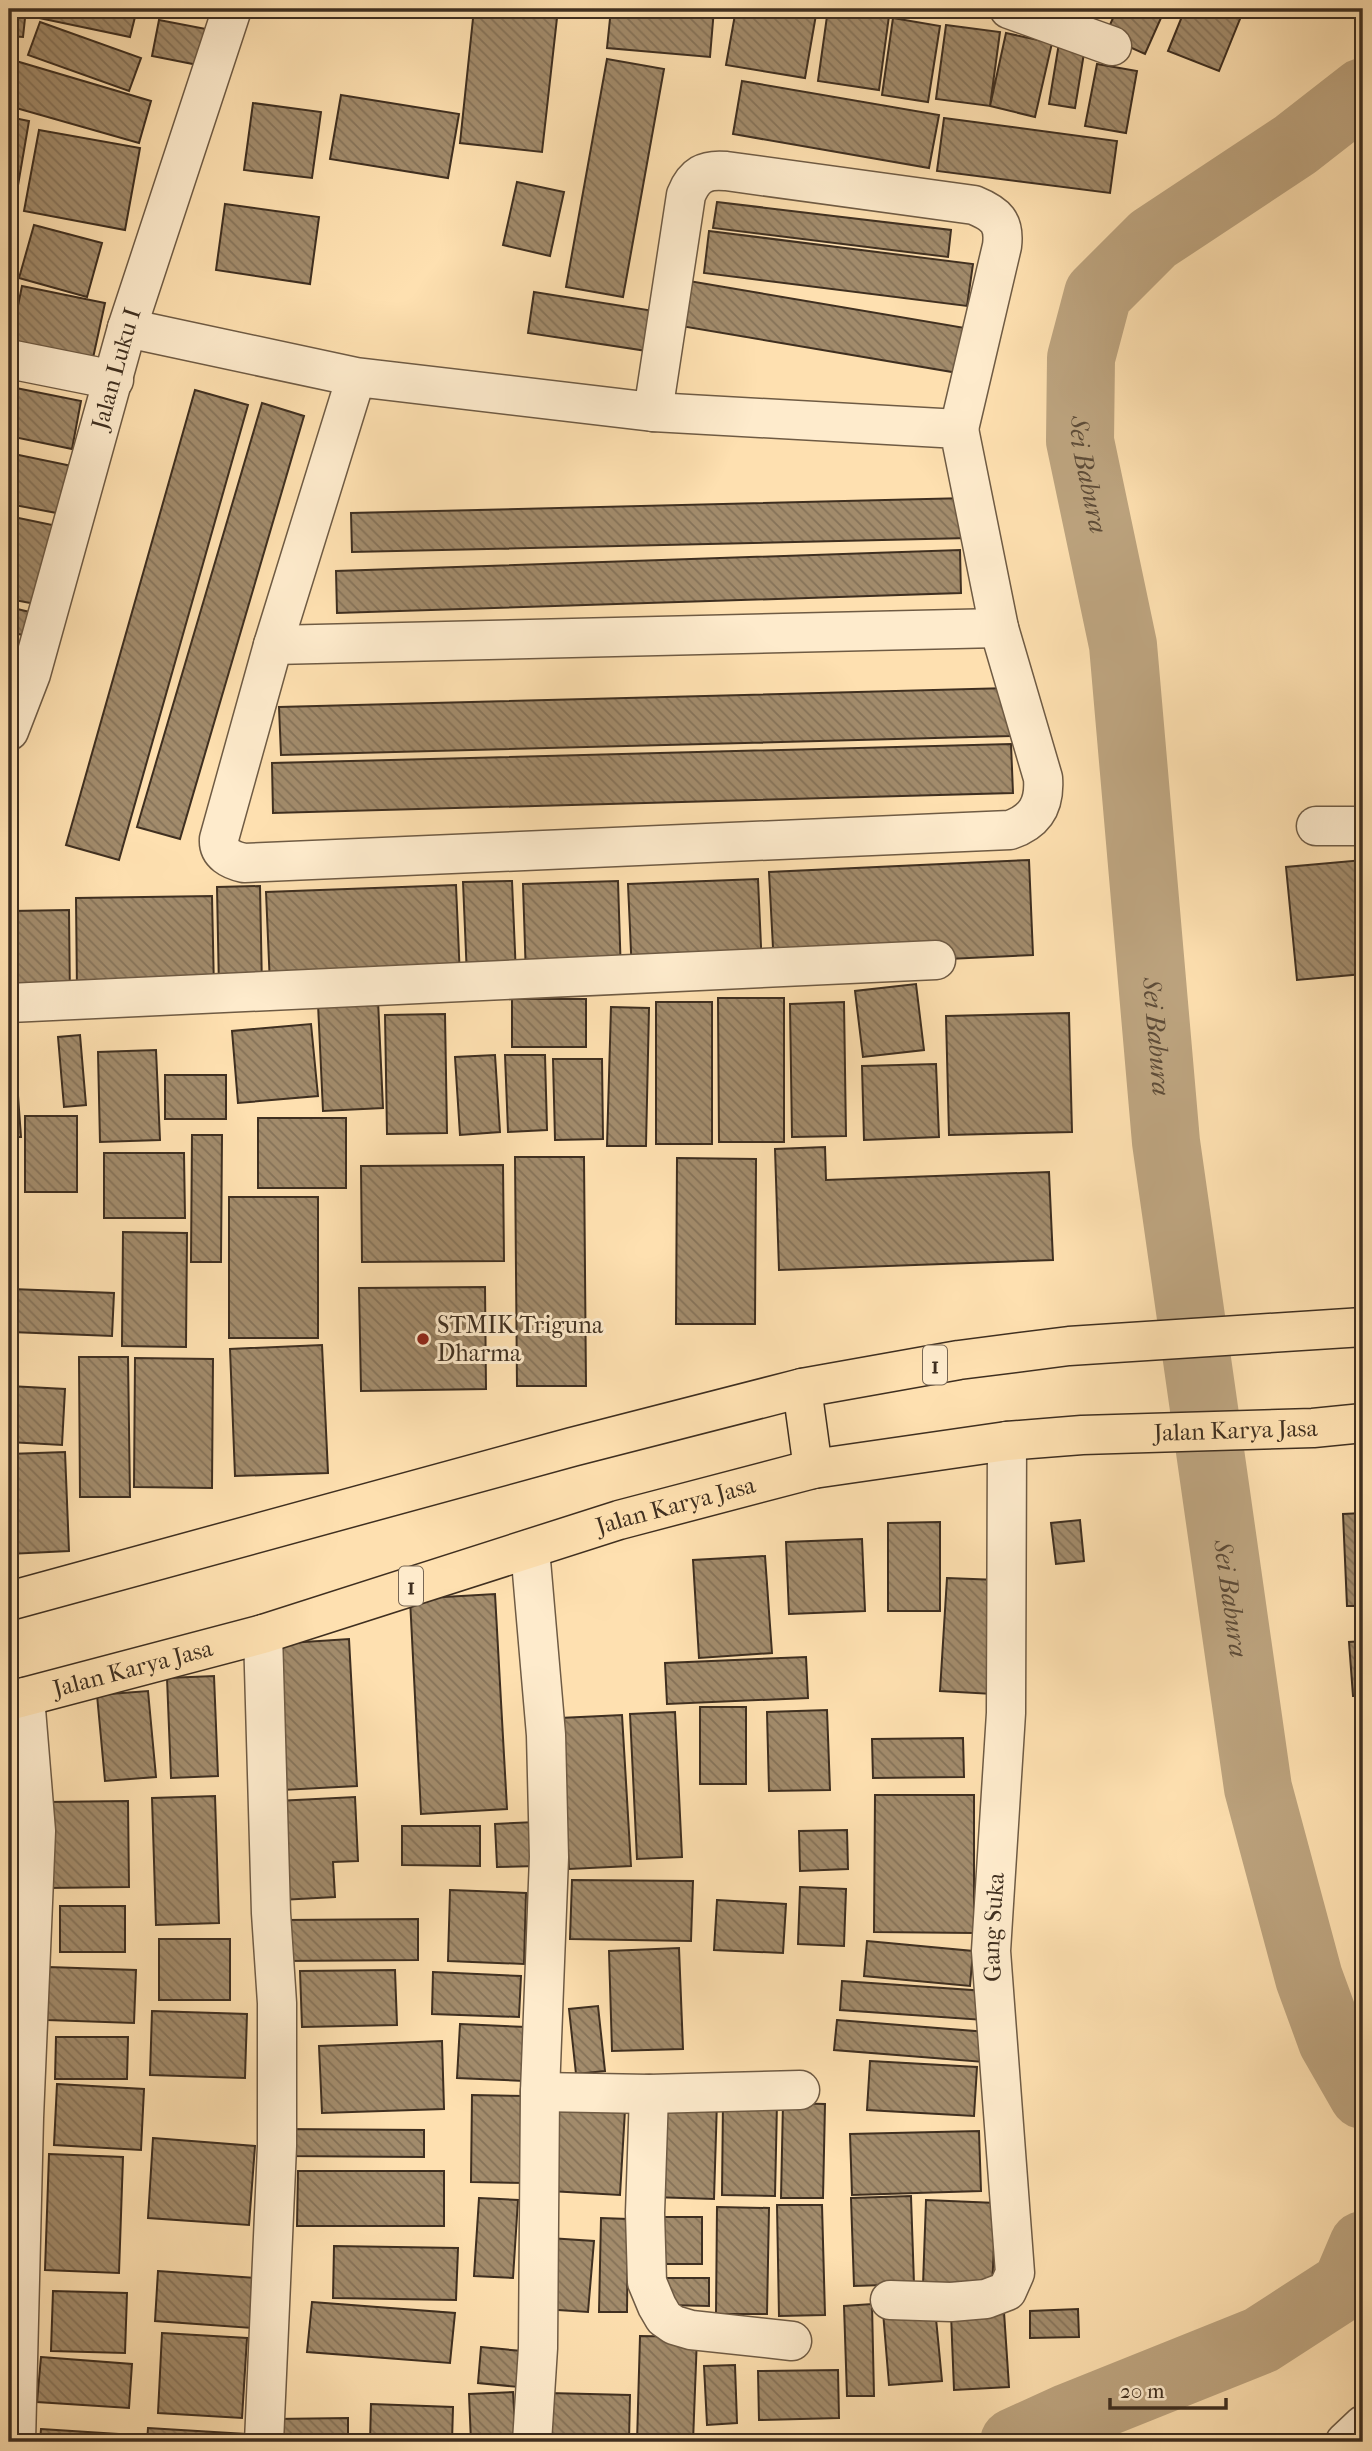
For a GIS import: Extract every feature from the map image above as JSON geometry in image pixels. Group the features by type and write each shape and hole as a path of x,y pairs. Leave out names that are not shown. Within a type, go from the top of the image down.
{"highway":[{"name":"1","path":"9,1601 572,1447 802,1388 959,1360 1069,1346 1363,1326"},
{"path":"802,1388 813,1469"},
{"name":"Jalan Karya Jasa","path":"17,1699 263,1634 620,1520 813,1469 1007,1441 1082,1434 1313,1428 1363,1423"}],"street":[{"name":"Jalan Luku I","path":"9,731 31,674 127,328 232,9"},
{"path":"1009,9 1112,46"},
{"path":"356,377 273,645 218,843 223,853 244,863 1010,830 1025,824 1042,801 1043,778 999,628 959,429 1002,246 1003,233 996,218 974,205 715,170 695,177 686,195 653,412"},
{"path":"127,328 356,377 653,412 959,429"},
{"path":"9,359 114,380"},
{"path":"273,645 999,628"},
{"path":"1316,826 1363,826"},
{"path":"9,1003 936,960"},
{"name":"Gang Suka","path":"890,2300 951,2302 986,2299 1007,2291 1015,2273 991,1951 1006,1713 1007,1441"},
{"path":"530,1549 546,1735 550,1857 540,2092 538,2348 532,2442"},
{"path":"263,1634 271,1913 277,2003 277,2146 264,2442"},
{"path":"16,2442 24,2118 36,1831 17,1699"},
{"path":"540,2092 649,2094 800,2090"},
{"path":"649,2094 645,2213 648,2282 664,2318 674,2325 691,2330 792,2341"},
{"path":"1345,2442 1363,2425"}],"building":[{"path":"9,9 26,9 23,37 9,36"},
{"path":"41,9 137,9 130,37 39,18"},
{"path":"406,9 450,9 449,15"},
{"path":"474,9 558,9 542,152 460,143"},
{"path":"611,9 714,9 710,57 607,48"},
{"path":"736,9 817,9 805,78 726,65"},
{"path":"828,9 889,16 879,90 818,81"},
{"path":"1117,9 1165,9 1145,54 1105,36"},
{"path":"1185,9 1244,9 1219,71 1168,51"},
{"path":"893,18 940,26 928,102 882,95"},
{"path":"159,20 206,29 198,65 152,56"},
{"path":"40,22 141,58 129,91 28,55"},
{"path":"946,25 1000,32 990,106 936,99"},
{"path":"1006,33 1052,43 1035,117 990,106"},
{"path":"1059,43 1085,47 1075,108 1049,104"},
{"path":"607,59 664,69 623,297 566,287"},
{"path":"16,61 151,101 139,143 9,106 9,84"},
{"path":"1097,64 1137,71 1126,133 1085,126"},
{"path":"742,81 939,115 929,168 733,134"},
{"path":"341,95 459,114 448,178 330,159"},
{"path":"253,103 321,112 312,178 244,170"},
{"path":"9,117 29,121 16,197 9,195"},
{"path":"944,118 1117,141 1110,193 937,171"},
{"path":"39,130 140,148 125,230 24,211"},
{"path":"517,182 564,192 550,256 503,245"},
{"path":"717,202 951,230 948,257 713,228"},
{"path":"225,204 319,217 310,284 216,270"},
{"path":"34,225 102,243 87,297 19,278"},
{"path":"709,231 973,264 967,306 704,273"},
{"path":"683,280 965,328 958,373 675,325"},
{"path":"22,286 105,303 93,358 11,340"},
{"path":"534,292 654,311 647,351 528,333"},
{"path":"11,387 81,401 72,449 9,436"},
{"path":"195,390 248,405 119,860 66,845"},
{"path":"262,403 304,416 180,839 137,827"},
{"path":"9,453 72,466 62,514 9,504"},
{"path":"967,498 969,538 352,552 351,513"},
{"path":"9,516 57,526 41,605 9,599"},
{"path":"960,550 961,593 337,613 336,571"},
{"path":"9,607 38,614 32,637 9,632"},
{"path":"9,643 16,645 9,670"},
{"path":"1009,688 1011,736 281,755 279,707"},
{"path":"1011,744 1013,793 273,813 272,763"},
{"path":"1029,860 1033,955 774,967 769,872"},
{"path":"1363,860 1363,974 1297,980 1286,867"},
{"path":"758,879 762,969 632,974 628,884"},
{"path":"512,881 516,975 467,977 463,882"},
{"path":"618,881 621,975 526,978 523,884"},
{"path":"456,885 460,978 270,985 266,892"},
{"path":"260,886 262,988 219,989 217,887"},
{"path":"212,896 214,990 77,992 76,898"},
{"path":"69,910 70,1000 12,1001 11,911"},
{"path":"916,984 924,1050 863,1057 855,991"},
{"path":"718,998 784,998 784,1142 719,1142"},
{"path":"512,999 586,999 586,1047 512,1047"},
{"path":"378,1000 383,1108 323,1111 318,1004"},
{"path":"656,1002 712,1002 712,1144 656,1144"},
{"path":"844,1002 846,1136 792,1137 790,1004"},
{"path":"611,1007 649,1008 646,1146 607,1146"},
{"path":"1069,1013 1072,1132 949,1135 946,1016"},
{"path":"445,1014 447,1133 387,1134 385,1015"},
{"path":"311,1024 318,1096 238,1103 232,1031"},
{"path":"80,1035 86,1105 64,1107 58,1037"},
{"path":"9,1041 14,1041 21,1137 9,1137"},
{"path":"156,1050 160,1140 100,1142 98,1052"},
{"path":"495,1055 500,1132 460,1135 455,1057"},
{"path":"505,1055 545,1055 547,1130 508,1132"},
{"path":"553,1059 602,1059 603,1139 555,1140"},
{"path":"936,1064 939,1137 864,1140 862,1066"},
{"path":"165,1075 226,1075 226,1119 165,1119"},
{"path":"25,1116 77,1116 77,1192 25,1192"},
{"path":"258,1118 346,1118 346,1188 258,1188"},
{"path":"192,1135 222,1135 221,1262 191,1262"},
{"path":"825,1147 826,1180 1049,1172 1053,1260 779,1270 775,1149"},
{"path":"104,1153 184,1153 185,1218 104,1218"},
{"path":"515,1157 584,1157 586,1386 517,1386"},
{"path":"677,1158 756,1159 755,1324 676,1324"},
{"path":"503,1165 504,1261 362,1262 361,1166"},
{"path":"229,1197 318,1197 318,1338 229,1338"},
{"path":"123,1232 187,1233 186,1347 122,1346"},
{"name":"STMIK Triguna Dharma","path":"485,1287 486,1389 361,1391 359,1288"},
{"path":"12,1289 114,1293 112,1336 11,1332"},
{"path":"322,1345 328,1473 235,1476 230,1349"},
{"path":"79,1357 128,1357 130,1497 80,1497"},
{"path":"135,1358 213,1359 212,1488 134,1487"},
{"path":"9,1386 65,1389 62,1445 9,1442"},
{"path":"65,1452 69,1551 9,1554 9,1454"},
{"path":"1363,1513 1363,1606 1347,1606 1343,1514"},
{"path":"1080,1520 1084,1561 1056,1564 1051,1523"},
{"path":"940,1522 940,1611 888,1611 888,1523"},
{"path":"862,1539 865,1611 789,1614 786,1542"},
{"path":"765,1556 772,1653 699,1658 693,1560"},
{"path":"947,1578 998,1580 993,1694 940,1691"},
{"path":"495,1594 507,1809 421,1814 410,1599"},
{"path":"349,1639 357,1786 282,1790 274,1644"},
{"path":"1363,1641 1363,1696 1353,1696 1349,1642"},
{"path":"806,1657 808,1698 667,1704 665,1663"},
{"path":"214,1676 218,1776 171,1778 167,1678"},
{"path":"148,1691 156,1777 105,1781 97,1695"},
{"path":"700,1707 746,1707 746,1784 700,1784"},
{"path":"827,1710 830,1790 769,1791 767,1712"},
{"path":"675,1712 682,1857 637,1859 630,1714"},
{"path":"622,1715 631,1866 569,1869 560,1718"},
{"path":"963,1738 964,1777 873,1778 872,1739"},
{"path":"875,1795 974,1795 974,1933 874,1932"},
{"path":"215,1796 219,1923 156,1925 152,1798"},
{"path":"355,1797 358,1861 333,1862 335,1897 281,1900 277,1801"},
{"path":"128,1801 129,1887 48,1888 46,1802"},
{"path":"536,1822 537,1866 497,1867 495,1824"},
{"path":"402,1826 480,1826 480,1866 402,1865"},
{"path":"847,1830 848,1869 800,1871 799,1831"},
{"path":"572,1880 693,1881 691,1941 570,1939"},
{"path":"800,1887 846,1889 844,1946 798,1944"},
{"path":"450,1890 526,1893 524,1964 448,1961"},
{"path":"717,1900 786,1904 783,1953 714,1950"},
{"path":"60,1906 125,1906 125,1952 60,1952"},
{"path":"418,1919 418,1960 283,1961 283,1920"},
{"path":"159,1939 230,1939 230,2000 159,2000"},
{"path":"867,1941 973,1951 970,1986 864,1976"},
{"path":"679,1948 683,2049 612,2051 609,1951"},
{"path":"48,1967 136,1970 134,2023 47,2020"},
{"path":"395,1970 397,2025 302,2027 300,1971"},
{"path":"433,1972 521,1976 519,2017 432,2014"},
{"path":"842,1981 986,1991 984,2020 840,2010"},
{"path":"598,2006 605,2071 576,2074 569,2009"},
{"path":"152,2011 247,2014 245,2078 150,2075"},
{"path":"837,2020 987,2032 984,2062 834,2050"},
{"path":"460,2024 526,2027 524,2081 457,2078"},
{"path":"56,2037 128,2037 127,2079 55,2079"},
{"path":"442,2041 444,2109 322,2113 319,2046"},
{"path":"870,2061 977,2067 974,2116 867,2110"},
{"path":"57,2084 144,2089 141,2150 54,2145"},
{"path":"472,2095 528,2096 528,2183 471,2182"},
{"path":"655,2099 717,2101 714,2199 652,2197"},
{"path":"723,2101 777,2102 775,2196 722,2195"},
{"path":"783,2103 825,2104 823,2198 781,2198"},
{"path":"555,2106 625,2110 620,2195 550,2191"},
{"path":"283,2129 424,2130 424,2157 282,2156"},
{"path":"979,2131 981,2191 852,2195 850,2134"},
{"path":"153,2138 255,2146 249,2225 148,2218"},
{"path":"49,2154 123,2157 119,2273 45,2270"},
{"path":"298,2171 444,2171 444,2226 297,2226"},
{"path":"911,2196 914,2284 854,2286 851,2198"},
{"path":"479,2198 518,2200 513,2278 474,2276"},
{"path":"926,2200 996,2203 992,2288 923,2285"},
{"path":"777,2205 822,2205 825,2315 779,2316"},
{"path":"717,2207 769,2208 767,2314 716,2314"},
{"path":"655,2217 702,2217 702,2264 655,2264"},
{"path":"601,2218 628,2219 627,2312 599,2312"},
{"path":"549,2238 594,2241 588,2312 543,2309"},
{"path":"334,2246 458,2248 456,2300 333,2298"},
{"path":"158,2271 256,2278 252,2328 155,2321"},
{"path":"667,2278 709,2278 709,2306 667,2305"},
{"path":"53,2291 127,2293 125,2353 51,2351"},
{"path":"312,2302 455,2313 450,2363 307,2352"},
{"path":"872,2304 874,2396 847,2396 844,2306"},
{"path":"935,2308 942,2381 889,2385 883,2312"},
{"path":"1078,2309 1079,2337 1030,2338 1030,2311"},
{"path":"1004,2312 1009,2387 954,2390 951,2314"},
{"path":"162,2333 247,2338 242,2418 158,2413"},
{"path":"640,2336 697,2337 693,2442 637,2442"},
{"path":"481,2347 522,2351 519,2387 478,2383"},
{"path":"41,2357 132,2364 129,2408 37,2402"},
{"path":"735,2365 737,2423 707,2425 704,2366"},
{"path":"838,2370 839,2418 759,2420 758,2371"},
{"path":"513,2392 516,2442 471,2442 469,2394"},
{"path":"548,2393 630,2395 629,2441 547,2439"},
{"path":"371,2404 453,2407 452,2442 370,2442"},
{"path":"348,2418 348,2442 274,2442 274,2419"},
{"path":"148,2428 246,2434 245,2442 147,2442"},
{"path":"41,2429 118,2434 118,2442 40,2442"}],"waterway":[{"name":"Sei Babura","path":"1363,92 1295,145 1153,239 1098,294 1081,358 1080,441 1123,645 1166,1142 1258,1788 1309,1978 1332,2041 1363,2095"},
{"name":"Sei Babura","path":"1014,2442 1069,2417 1261,2340 1346,2285 1363,2245"}],"place":[{"name":"STMIK Triguna Dharma","path":"423,1339"}]}
